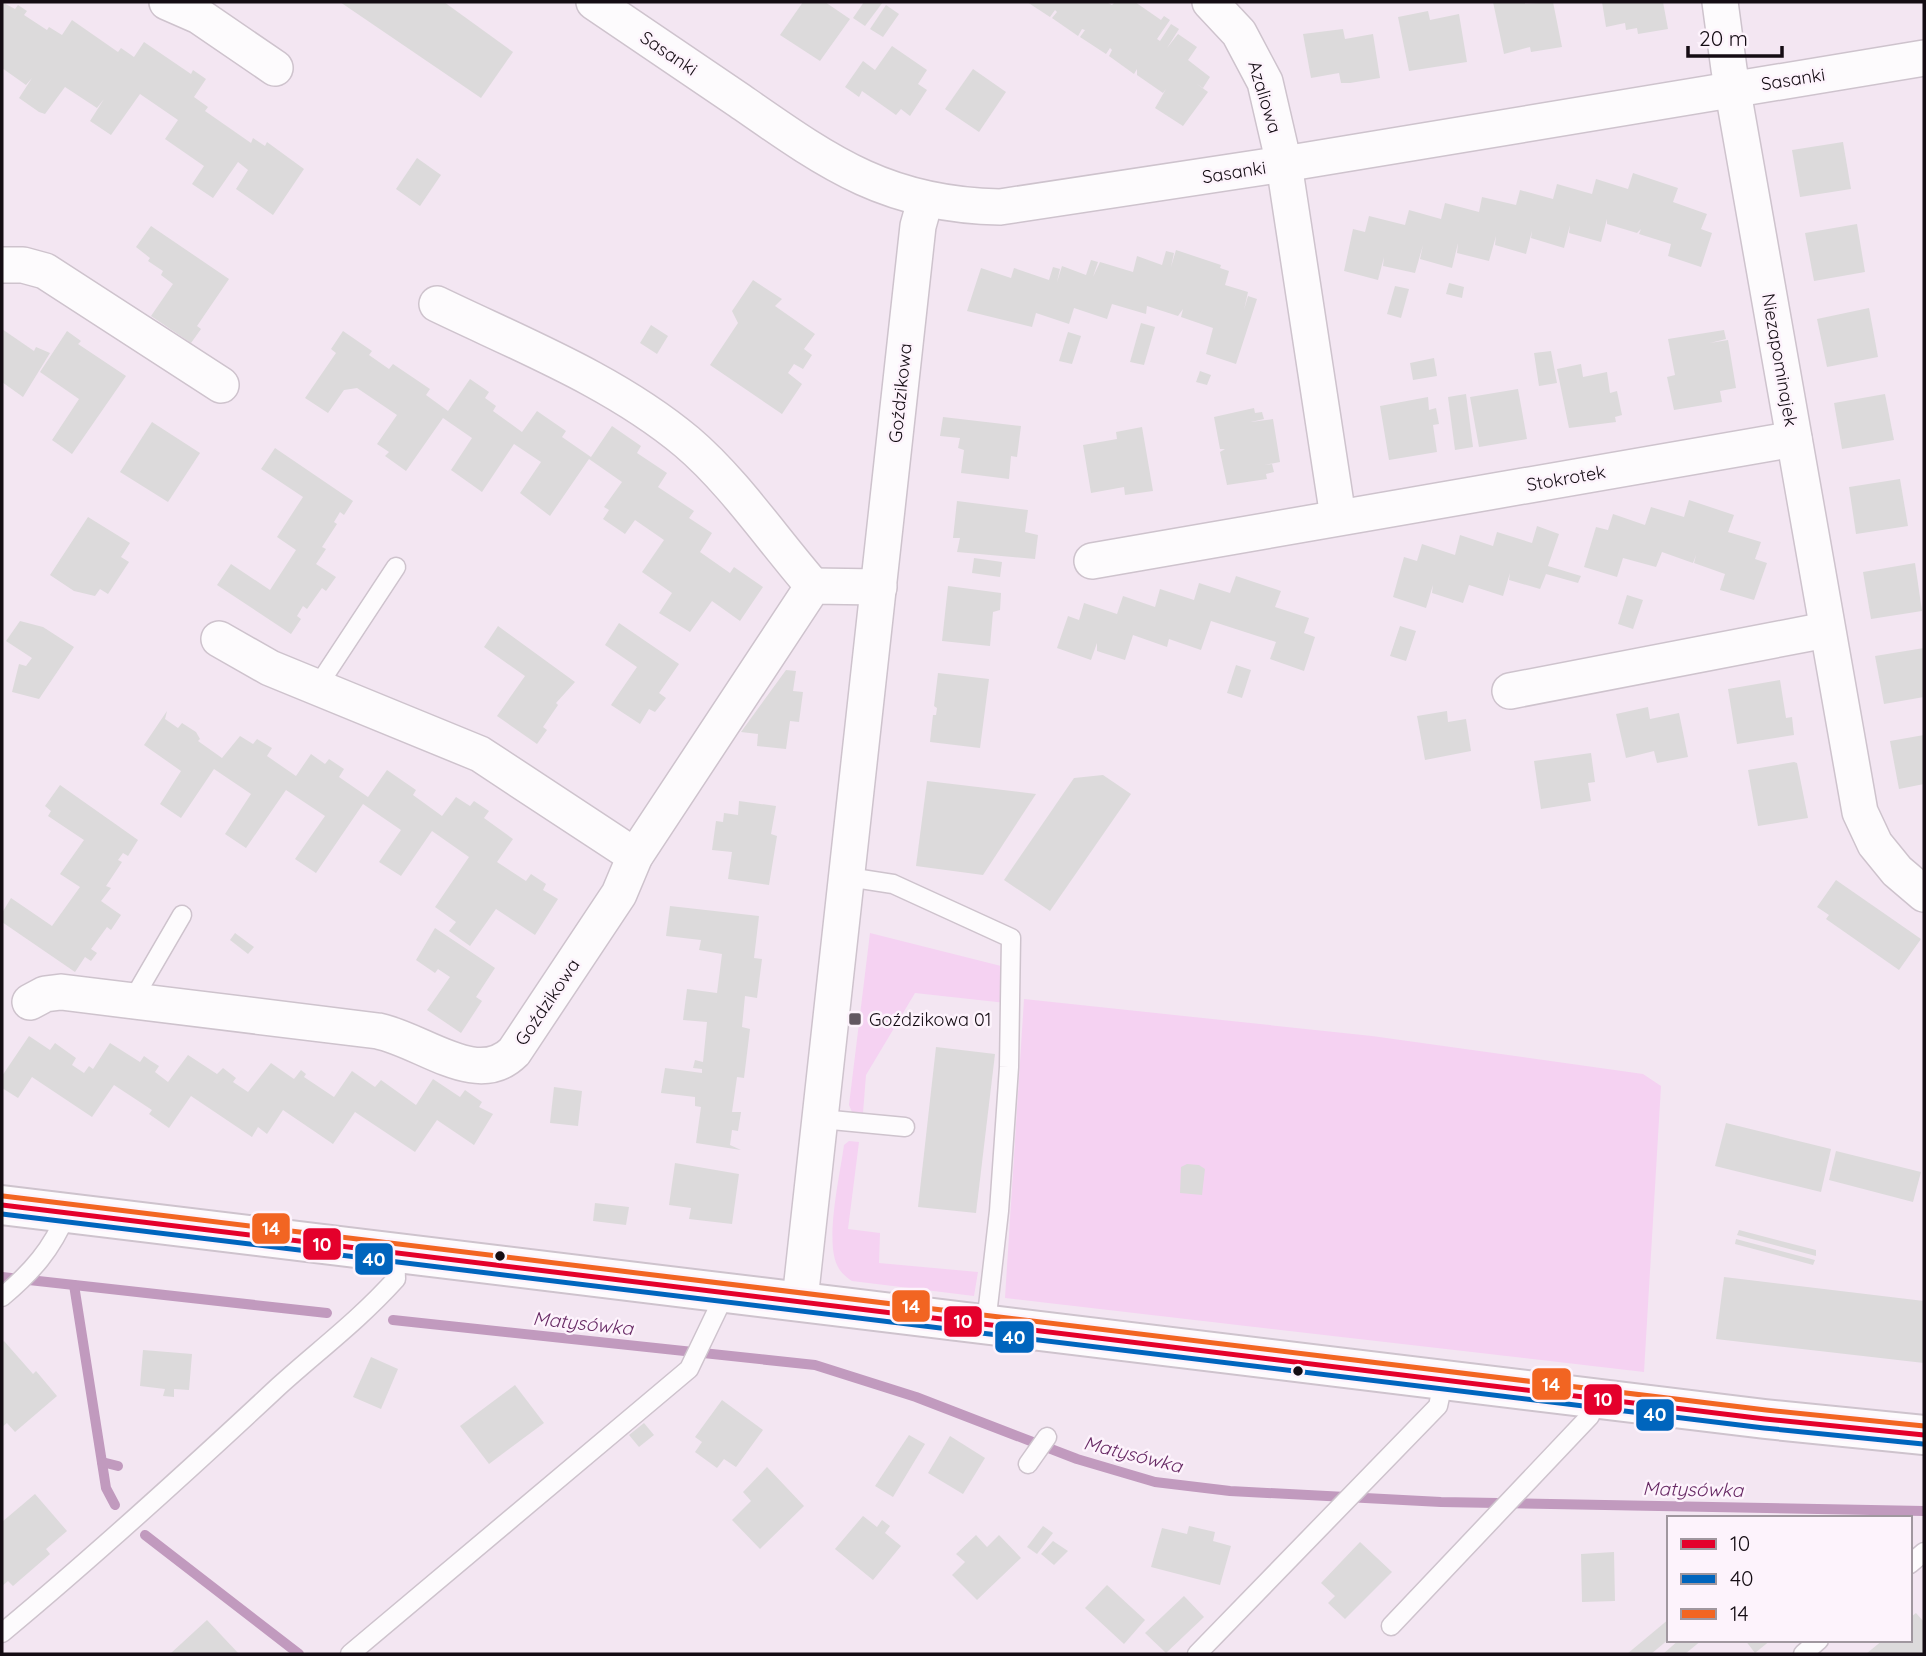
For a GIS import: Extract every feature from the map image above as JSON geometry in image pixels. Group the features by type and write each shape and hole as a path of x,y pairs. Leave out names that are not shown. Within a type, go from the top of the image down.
{"street":[{"path":"167,2 200,16 275,68"},
{"name":"Sasanki","path":"594,2 827,161 861,179 925,201 1000,207 1284,164 1924,58"},
{"name":"Azaliowa","path":"1210,2 1239,33 1254,56 1265,82 1284,164"},
{"path":"1720,2 1733,89"},
{"name":"Niezapominajek","path":"1733,89 1860,812 1875,844 1897,871 1924,894"},
{"path":"1284,164 1338,517"},
{"name":"Goździkowa","path":"800,1300 918,226 925,201"},
{"path":"2,265 23,265 46,271 221,385"},
{"path":"437,303 615,391 648,411 712,466 813,586 879,587"},
{"name":"Stokrotek","path":"1092,561 1794,439"},
{"name":"Goździkowa","path":"30,1002 44,994 61,992 378,1031 411,1040 471,1067 494,1066 514,1052 544,1007 619,894 635,856 813,586"},
{"path":"1510,691 1826,630"},
{"path":"219,639 270,668 480,754 635,856"},
{"path":"2,1205 1596,1398 1924,1435"}],"lane":[{"path":"317,687 396,567"},
{"path":"848,877 893,884 1011,938 1009,1067 999,1211 986,1324"},
{"path":"132,1001 182,915"},
{"path":"821,1119 905,1127"},
{"path":"2,1297 32,1271 56,1241 67,1213"},
{"path":"2,1633 118,1536 290,1376 363,1316 396,1279 395,1252"},
{"path":"350,1654 689,1369 726,1292"},
{"path":"1197,1654 1438,1406 1444,1379"},
{"path":"1391,1626 1590,1416 1596,1398"},
{"path":"1028,1464 1047,1437"},
{"path":"1803,1654 1817,1642"}],"shaded area":[{"path":"870,933 1009,968 1006,1003 915,993 866,1075 863,1113 852,1112 849,1105"},
{"path":"1024,999 1372,1036 1643,1074 1661,1086 1644,1372 1005,1298"},
{"path":"849,1141 859,1142 848,1229 880,1233 879,1263 978,1272 974,1296 852,1281 841,1272 832,1240 844,1145"}],"building":[{"path":"2,2 15,9 18,5 27,11 24,15 47,30 49,27 62,35 72,20 118,52 121,48 134,57 144,42 191,74 193,70 206,79 194,97 208,107 205,111 251,143 253,138 265,146 267,142 304,169 273,215 236,189 248,170 238,162 213,198 192,184 204,166 165,139 178,120 140,94 111,135 90,121 104,99 97,108 65,87 45,114 39,112 19,98 32,78 26,85 2,68"},
{"path":"340,2 444,2 513,52 481,98"},
{"path":"803,2 825,2 850,19 820,61 780,35"},
{"path":"864,2 883,2 865,26 853,18"},
{"path":"1027,2 1106,2 1112,5 1115,2 1135,2 1161,20 1164,16 1170,20 1157,39 1160,41 1171,24 1179,29 1167,48 1178,34 1197,47 1188,60 1210,77 1203,88 1197,84 1208,92 1183,126 1155,108 1166,89 1163,93 1137,75 1137,69 1134,74 1109,56 1112,50 1110,48 1106,54 1080,37 1085,30 1082,29 1078,36 1052,18 1057,12 1055,10 1050,17"},
{"path":"1493,2 1553,2 1562,47 1531,52 1530,47 1504,54"},
{"path":"1602,2 1663,2 1668,29 1638,34 1637,28 1626,30 1625,23 1606,27"},
{"path":"886,5 899,14 883,37 870,29"},
{"path":"1428,11 1430,20 1459,14 1467,62 1409,71 1398,17"},
{"path":"1343,29 1345,39 1373,34 1380,78 1341,83 1339,73 1311,78 1303,34"},
{"path":"892,46 927,70 918,84 927,90 910,116 901,109 896,115 862,91 859,97 845,87 863,61 875,70"},
{"path":"973,69 1006,92 979,132 945,109"},
{"path":"1843,142 1851,189 1800,197 1792,150"},
{"path":"417,158 441,175 420,206 396,189"},
{"path":"1633,173 1678,188 1673,202 1707,214 1701,229 1712,233 1701,267 1668,256 1671,244 1639,234 1641,229 1637,233 1607,224 1607,219 1601,242 1569,233 1570,225 1564,248 1531,238 1532,231 1526,254 1495,245 1496,236 1489,261 1457,253 1458,243 1452,268 1420,259 1423,245 1415,273 1383,266 1384,257 1378,280 1344,271 1353,229 1365,232 1369,216 1405,225 1409,210 1441,219 1445,203 1479,212 1482,197 1516,205 1520,190 1553,199 1557,184 1592,194 1596,179 1628,189"},
{"path":"1857,224 1865,272 1814,281 1805,233"},
{"path":"151,226 229,279 197,326 201,329 191,343 151,316 173,284 161,275 163,271 148,261 150,258 136,247"},
{"path":"1176,250 1221,265 1220,268 1229,271 1225,285 1248,292 1244,310 1248,296 1257,299 1236,364 1206,354 1213,328 1181,317 1183,309 1178,316 1147,306 1146,314 1112,304 1107,319 1074,308 1069,324 1036,313 1032,327 967,311 981,268 1011,278 1014,268 1049,280 1053,267 1060,269 1057,282 1062,266 1086,275 1091,260 1098,262 1093,277 1100,262 1133,272 1137,256 1162,265 1166,251 1174,253 1171,267"},
{"path":"753,280 782,299 775,306 815,334 804,349 812,355 803,369 794,364 788,373 802,384 782,414 710,365 738,323 732,311"},
{"path":"1449,283 1464,287 1462,298 1446,294"},
{"path":"1395,286 1409,289 1401,318 1387,314"},
{"path":"1869,308 1878,357 1827,367 1817,319"},
{"path":"1141,323 1155,327 1144,365 1130,362"},
{"path":"651,325 668,336 657,354 640,343"},
{"path":"2,329 34,351 36,347 50,353 23,397 2,382"},
{"path":"1724,330 1726,339 1710,343 1728,340 1736,388 1720,391 1722,402 1674,410 1667,377 1675,375 1668,339"},
{"path":"67,331 81,341 78,344 126,376 72,454 52,440 79,399 40,372"},
{"path":"343,331 372,351 369,355 389,369 393,364 430,389 426,395 448,411 470,379 489,392 485,398 496,406 493,411 522,432 537,411 566,431 562,437 591,457 612,426 641,446 637,453 667,473 658,487 694,511 689,518 712,533 700,552 730,573 734,567 763,587 740,621 712,601 690,632 659,613 672,593 642,572 664,540 635,520 625,534 603,519 609,510 604,507 622,482 589,459 550,516 520,493 541,462 514,444 482,492 451,470 472,438 443,418 406,471 385,456 389,452 377,444 397,415 357,388 344,390 328,413 305,398 336,353 331,349"},
{"path":"1068,332 1081,336 1072,364 1059,361"},
{"path":"1551,351 1557,383 1539,386 1534,353"},
{"path":"1434,358 1437,376 1413,380 1410,363"},
{"path":"1581,364 1583,377 1607,372 1610,393 1617,391 1622,415 1615,417 1616,422 1569,428 1557,369"},
{"path":"1200,371 1211,375 1207,385 1196,382"},
{"path":"1518,389 1527,439 1479,447 1470,397"},
{"path":"1466,394 1473,447 1455,450 1448,397"},
{"path":"1885,394 1894,440 1842,449 1834,403"},
{"path":"1428,397 1429,410 1436,408 1439,424 1433,425 1437,452 1389,460 1380,406"},
{"path":"1254,408 1255,413 1262,412 1264,419 1251,422 1273,419 1280,462 1264,465 1272,464 1274,472 1266,474 1267,479 1227,485 1220,452 1225,449 1220,449 1214,417"},
{"path":"943,417 1021,426 1017,457 1011,456 1009,479 961,473 964,450 958,448 960,438 940,436"},
{"path":"152,422 200,453 168,502 120,472"},
{"path":"1142,427 1153,491 1125,495 1124,487 1091,493 1083,445 1117,439 1116,432"},
{"path":"275,448 353,501 344,515 340,512 334,522 337,524 322,547 326,549 316,564 336,577 326,591 322,588 307,609 303,606 297,616 301,619 291,634 217,585 231,564 270,590 296,550 277,537 303,497 261,469"},
{"path":"1900,479 1908,526 1856,534 1849,487"},
{"path":"1689,500 1734,515 1728,532 1761,542 1755,559 1767,563 1754,600 1720,590 1725,574 1694,563 1696,555 1693,563 1662,552 1656,567 1623,558 1617,577 1584,567 1596,527 1608,530 1613,514 1645,525 1651,507 1684,517"},
{"path":"957,501 1028,510 1025,532 1038,535 1035,559 957,552 960,538 953,538"},
{"path":"88,517 130,543 121,557 129,562 108,594 100,589 95,596 74,591 50,575"},
{"path":"1537,526 1559,534 1548,566 1581,576 1578,583 1546,574 1540,589 1509,580 1510,573 1503,596 1469,585 1463,603 1432,593 1433,585 1426,608 1393,597 1404,557 1417,561 1422,544 1455,555 1460,535 1493,546 1497,532 1532,543"},
{"path":"974,558 1002,562 1000,577 972,573"},
{"path":"1915,563 1922,611 1871,619 1863,572"},
{"path":"1236,576 1281,591 1275,607 1309,618 1304,633 1315,637 1304,671 1270,659 1276,642 1211,621 1201,650 1169,639 1167,647 1133,635 1125,660 1097,651 1097,643 1091,660 1057,648 1068,616 1079,620 1084,603 1117,614 1123,596 1155,607 1160,589 1194,600 1199,583 1230,593"},
{"path":"948,586 1001,593 1000,610 993,612 990,646 942,641"},
{"path":"1627,595 1643,600 1633,629 1618,624"},
{"path":"20,621 43,627 74,647 39,699 12,692 19,664 26,666 32,658 6,641"},
{"path":"619,623 679,664 659,693 666,698 655,712 649,709 640,724 611,705 637,667 605,645"},
{"path":"498,626 575,682 556,703 558,705 543,727 547,730 537,744 497,716 525,676 484,647"},
{"path":"1400,626 1416,631 1406,661 1390,656"},
{"path":"1924,648 1924,697 1884,704 1875,656"},
{"path":"1236,665 1251,670 1242,698 1227,693"},
{"path":"786,670 796,671 793,691 803,692 799,722 790,721 786,749 757,746 758,734 741,732"},
{"path":"938,673 989,679 980,748 930,742 933,715 936,715 937,708 934,706"},
{"path":"1780,680 1786,718 1792,717 1794,735 1737,744 1728,689"},
{"path":"1648,707 1650,719 1679,713 1688,757 1657,763 1654,751 1626,758 1616,714"},
{"path":"167,711 165,719 178,728 182,723 196,732 200,739 198,741 222,758 240,736 253,744 257,739 272,748 267,756 296,776 311,754 325,764 329,759 344,769 339,777 368,797 387,770 416,790 413,795 442,816 456,797 470,806 474,801 489,811 484,818 513,839 497,862 526,881 531,874 546,884 543,890 558,899 535,935 496,909 470,946 449,931 456,922 435,907 469,857 432,831 401,876 379,862 401,830 363,804 316,873 295,859 325,816 286,790 246,848 225,834 251,794 214,769 181,818 160,804 181,771 144,745"},
{"path":"1447,711 1448,722 1466,719 1471,751 1425,760 1417,716"},
{"path":"1924,735 1924,784 1899,789 1890,741"},
{"path":"1591,753 1595,782 1588,783 1591,801 1541,809 1534,761"},
{"path":"1797,763 1808,818 1758,826 1748,770"},
{"path":"1103,775 1131,794 1050,911 1004,880 1074,778"},
{"path":"927,781 1036,794 983,875 916,866"},
{"path":"60,785 138,840 128,856 123,853 118,860 122,862 106,886 111,888 101,901 121,915 111,930 107,927 91,949 97,953 91,961 85,957 75,972 2,922 2,913 11,898 52,926 80,887 60,874 84,840 48,816 51,811 45,806"},
{"path":"739,801 776,806 771,834 777,836 769,885 728,879 732,852 712,850 716,821 723,822 724,813 738,815"},
{"path":"1836,880 1921,939 1899,970 1826,919 1829,915 1817,907"},
{"path":"670,906 759,916 754,958 762,959 757,998 745,996 742,1027 750,1029 744,1078 737,1077 732,1112 741,1112 738,1131 732,1130 730,1145 741,1150 696,1143 701,1107 695,1106 695,1097 661,1093 665,1068 702,1073 702,1069 693,1068 695,1060 703,1062 707,1022 683,1020 687,989 717,993 722,954 699,950 701,940 666,936"},
{"path":"435,928 495,968 476,997 482,1001 461,1033 427,1010 450,977 438,969 435,973 416,960"},
{"path":"235,933 254,947 248,954 230,940"},
{"path":"29,1036 50,1050 55,1043 76,1058 72,1065 84,1073 89,1066 93,1069 110,1043 140,1062 144,1056 159,1066 155,1072 168,1082 188,1055 217,1074 223,1068 236,1078 233,1082 248,1092 271,1063 294,1079 301,1070 306,1074 304,1077 334,1097 352,1071 375,1087 381,1080 416,1105 433,1079 460,1097 465,1090 482,1102 479,1107 493,1114 474,1145 437,1120 415,1152 355,1112 333,1144 283,1110 267,1134 258,1127 252,1137 191,1096 169,1128 149,1114 152,1110 114,1085 92,1117 32,1077 18,1098 2,1088 2,1076"},
{"path":"936,1047 995,1054 976,1213 918,1207"},
{"path":"554,1087 582,1091 578,1126 550,1123"},
{"path":"1726,1123 1831,1149 1821,1192 1715,1166"},
{"path":"1836,1151 1921,1172 1913,1202 1829,1180"},
{"path":"675,1163 739,1174 732,1224 689,1219 691,1208 669,1205"},
{"path":"1187,1164 1199,1165 1205,1169 1202,1195 1180,1193 1181,1167"},
{"path":"595,1203 629,1207 626,1225 593,1221"},
{"path":"1739,1230 1816,1250 1816,1256 1737,1235"},
{"path":"1736,1239 1815,1260 1813,1265 1735,1244"},
{"path":"1724,1277 1924,1301 1924,1363 1716,1339"},
{"path":"4,1341 33,1374 36,1371 57,1396 15,1432 7,1423 2,1427"},
{"path":"143,1350 192,1354 189,1390 174,1389 174,1397 163,1396 165,1389 140,1386"},
{"path":"371,1357 398,1369 381,1409 353,1397"},
{"path":"515,1385 544,1423 489,1464 460,1426"},
{"path":"722,1400 763,1430 736,1467 724,1459 717,1468 695,1452 702,1442 695,1437"},
{"path":"644,1423 654,1435 639,1447 629,1435"},
{"path":"909,1435 925,1444 893,1497 875,1486"},
{"path":"950,1436 985,1458 963,1494 928,1473"},
{"path":"767,1467 804,1506 760,1549 732,1520 751,1501 743,1492"},
{"path":"35,1494 67,1531 46,1549 50,1554 13,1586 8,1581 2,1586 2,1522"},
{"path":"863,1516 877,1527 882,1520 890,1526 885,1533 901,1546 873,1580 835,1549"},
{"path":"1043,1526 1053,1533 1037,1554 1027,1547"},
{"path":"1189,1526 1215,1532 1213,1541 1231,1546 1220,1585 1151,1567 1162,1528 1187,1534"},
{"path":"976,1535 987,1547 999,1535 1021,1558 977,1600 952,1575 965,1562 956,1554"},
{"path":"1053,1541 1068,1551 1054,1565 1041,1554"},
{"path":"1360,1542 1392,1572 1345,1619 1328,1603 1335,1596 1321,1583"},
{"path":"1614,1552 1615,1601 1582,1602 1581,1554"},
{"path":"1107,1585 1145,1620 1124,1644 1085,1608"},
{"path":"1184,1596 1204,1617 1166,1653 1145,1633"},
{"path":"1916,1613 1924,1622 1924,1654 1866,1654 1881,1642 1912,1642 1912,1616"},
{"path":"207,1620 239,1654 170,1654"},
{"path":"1667,1621 1667,1641 1651,1654 1627,1654"},
{"path":"1677,1642 1700,1642 1685,1654 1663,1654"},
{"path":"1747,1642 1769,1642 1755,1653"}],"waterway":[{"name":"Matysówka","path":"2,1277 327,1313"},
{"path":"74,1285 106,1488 115,1505"},
{"name":"Matysówka","path":"393,1320 815,1365 916,1397 1077,1459 1155,1482 1230,1491 1441,1502 1924,1511"},
{"path":"102,1462 118,1466"},
{"path":"145,1535 299,1654"}],"transit line":[{"name":"14","path":"3,1196 1766,1410 1924,1426"},
{"name":"10","path":"2,1205 1765,1419 1924,1435"},
{"name":"40","path":"2,1214 1764,1428 1923,1444"}],"place":[{"name":"Goździkowa 01","path":"855,1019"}]}
